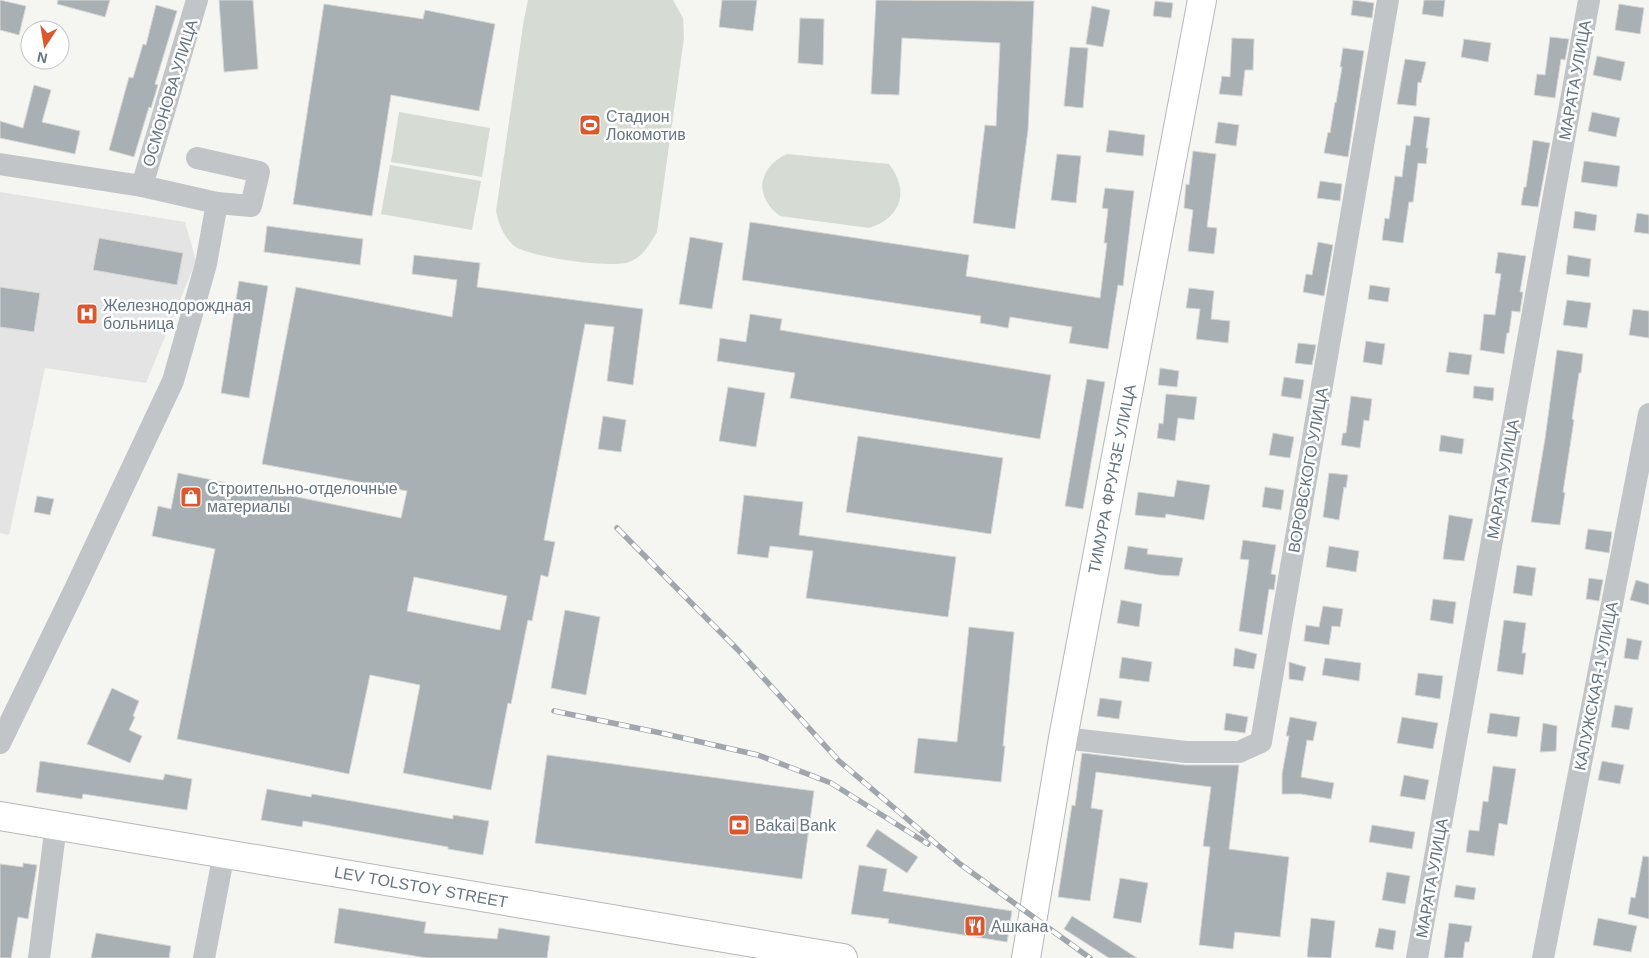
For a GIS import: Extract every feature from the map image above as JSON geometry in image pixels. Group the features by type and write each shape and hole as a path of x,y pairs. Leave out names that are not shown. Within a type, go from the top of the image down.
{"main road":[{"name":"ТИМУРА ФРУНЗЕ УЛИЦА","path":"1026,958 1063,738 1202,0"},
{"name":"LEV TOLSTOY STREET","path":"0,816 843,958"}],"street":[{"name":"ОСМОНОВА УЛИЦА","path":"142,186 197,0"},
{"name":"ВОРОВСКОГО УЛИЦА","path":"1063,738 1186,752 1239,752 1261,742 1388,0"},
{"name":"МАРАТА УЛИЦА","path":"1417,958 1589,0"},
{"path":"0,164 142,186 218,203 251,206 259,172 197,158"},
{"path":"0,743 80,581 172,381 206,264 218,203"},
{"name":"КАЛУЖСКАЯ-1 УЛИЦА","path":"1543,958 1649,414"},
{"path":"39,958 56,825"},
{"path":"204,958 224,853"}],"shaded area":[{"name":"Стадион Локомотив","path":"528,0 673,0 683,18 684,38 657,232 649,246 634,260 629,262 620,264 588,263 534,254 513,245 504,234 500,225 496,211"},
{"path":"399,112 490,128 482,177 391,162"},
{"path":"787,154 889,164 899,184 899,202 889,218 869,228 780,216 766,200 763,192 763,183 770,167"},
{"path":"390,165 481,181 472,230 381,214"},
{"name":"Железнодорождная больница","path":"0,192 185,222 196,261 146,383 45,368 9,535 0,533"}],"building":[{"path":"0,0 26,6 23,20 20,20 19,35 0,30"},
{"path":"58,0 110,0 105,17 57,4"},
{"path":"219,0 253,0 258,69 224,72"},
{"path":"722,0 757,0 753,31 719,27"},
{"path":"876,0 1034,1 1028,130 1015,229 973,223 985,125 996,126 1000,43 902,38 899,95 871,94"},
{"path":"1353,0 1374,3 1372,18 1351,15"},
{"path":"1424,0 1445,0 1443,17 1422,14"},
{"path":"1155,1 1173,3 1171,18 1153,16"},
{"path":"324,4 423,19 425,10 495,24 479,111 391,95 372,216 293,204"},
{"path":"1619,4 1644,8 1640,34 1615,30"},
{"path":"156,5 177,11 155,84 158,85 151,108 149,107 134,157 109,150 129,77 133,78 143,44 146,45"},
{"path":"1092,6 1110,10 1103,47 1086,44"},
{"path":"800,18 824,19 823,65 798,63"},
{"path":"1550,37 1569,39 1565,60 1561,59 1555,98 1534,95 1537,74 1545,75"},
{"path":"1232,38 1254,39 1253,70 1245,70 1242,96 1219,94 1222,76 1230,77"},
{"path":"1464,39 1491,43 1488,62 1461,57"},
{"path":"1070,47 1088,48 1083,108 1064,106"},
{"path":"1343,48 1364,51 1348,157 1324,153 1336,103"},
{"path":"1597,56 1625,62 1621,81 1593,75"},
{"path":"1405,59 1426,62 1421,83 1418,82 1416,106 1397,104"},
{"path":"34,85 51,90 42,122 80,131 75,154 0,138 0,121 23,128"},
{"path":"1592,112 1620,118 1616,137 1588,131"},
{"path":"1414,116 1430,118 1426,164 1418,163 1413,202 1409,202 1403,243 1382,240 1385,218 1389,219 1395,176 1402,177 1406,145 1410,146"},
{"path":"1218,122 1239,125 1236,146 1215,143"},
{"path":"1109,130 1145,135 1143,156 1106,152"},
{"path":"1533,140 1550,143 1538,207 1521,205 1524,187 1526,187"},
{"path":"1193,151 1216,154 1207,227 1217,228 1214,254 1188,251 1193,210 1184,208 1186,184 1189,185"},
{"path":"1057,154 1081,156 1076,203 1051,200"},
{"path":"1584,161 1620,166 1617,187 1581,182"},
{"path":"1320,181 1342,184 1340,201 1317,198"},
{"path":"1105,188 1134,191 1123,286 1118,285 1108,349 1069,343 1072,327 1010,317 1008,328 980,323 981,316 742,280 750,222 969,255 966,276 1100,298 1107,243 1104,243 1108,209 1102,208"},
{"path":"1575,211 1597,215 1595,231 1573,228"},
{"path":"1637,213 1649,215 1649,234 1634,232"},
{"path":"267,226 363,239 360,265 264,252"},
{"path":"690,237 723,243 712,309 679,304"},
{"path":"99,238 183,253 177,285 93,270"},
{"path":"1318,242 1333,245 1324,296 1303,292 1306,274 1312,275"},
{"path":"1498,252 1526,256 1520,292 1523,292 1520,312 1512,311 1504,354 1480,350 1484,314 1495,315 1501,274 1495,273"},
{"path":"414,255 480,263 477,287 643,309 633,385 607,381 614,327 585,324 544,540 555,542 548,577 541,575 532,621 528,620 511,704 508,703 491,790 403,773 420,685 370,675 349,774 177,739 215,549 152,536 158,506 171,509 178,473 401,518 407,491 262,464 296,287 452,317 457,280 412,274","holes":["414,577 507,596 500,630 407,611"]},
{"path":"1568,255 1591,259 1589,277 1566,274"},
{"path":"239,281 268,286 249,398 221,393"},
{"path":"1370,285 1390,288 1388,302 1368,299"},
{"path":"0,287 40,293 34,332 0,327"},
{"path":"1189,288 1214,291 1211,319 1230,321 1228,343 1196,339 1200,309 1186,308"},
{"path":"1567,300 1591,303 1587,328 1563,325"},
{"path":"1633,309 1649,311 1649,338 1629,335"},
{"path":"750,314 782,319 780,330 1051,375 1040,439 790,398 795,373 717,361 720,338 746,342"},
{"path":"1366,341 1385,344 1382,365 1363,362"},
{"path":"1298,343 1316,345 1312,365 1295,363"},
{"path":"1557,350 1583,354 1572,419 1574,420 1560,525 1531,522"},
{"path":"1449,352 1472,355 1469,375 1446,372"},
{"path":"1160,368 1179,371 1177,387 1158,385"},
{"path":"1284,377 1304,380 1301,399 1281,396"},
{"path":"1087,379 1105,382 1083,509 1065,506"},
{"path":"1474,386 1494,388 1493,401 1473,398"},
{"path":"728,387 765,393 756,447 719,441"},
{"path":"1166,394 1197,397 1194,420 1178,418 1175,441 1157,438 1159,423 1163,424"},
{"path":"1351,396 1372,399 1369,421 1364,420 1360,448 1341,445 1343,433 1346,433"},
{"path":"603,416 626,420 621,452 598,449"},
{"path":"1273,433 1294,437 1290,458 1269,455"},
{"path":"1441,435 1464,439 1462,454 1439,451"},
{"path":"858,436 1003,458 991,534 846,512"},
{"path":"1329,473 1348,475 1346,488 1344,487 1339,520 1323,517"},
{"path":"1177,480 1210,485 1204,520 1166,514 1165,518 1135,515 1138,492 1174,497"},
{"path":"1265,487 1284,490 1281,510 1262,507"},
{"path":"744,495 803,502 799,535 956,557 948,617 806,598 813,551 770,546 768,558 737,554"},
{"path":"37,496 54,499 50,515 34,512"},
{"path":"1449,515 1473,519 1464,561 1443,559"},
{"path":"1588,529 1612,532 1609,553 1585,549"},
{"path":"1243,540 1276,545 1271,574 1276,575 1274,590 1269,589 1262,635 1239,631 1249,560 1240,559"},
{"path":"1128,546 1148,549 1147,554 1183,558 1179,576 1124,569"},
{"path":"1329,546 1359,551 1356,572 1326,567"},
{"path":"1517,565 1536,568 1532,596 1513,593"},
{"path":"1589,578 1603,580 1599,601 1586,599"},
{"path":"1636,580 1649,584 1649,605 1630,600"},
{"path":"1433,599 1456,602 1453,624 1430,620"},
{"path":"1121,600 1142,604 1139,627 1117,623"},
{"path":"1323,606 1343,609 1340,627 1332,626 1329,645 1304,641 1306,625 1319,627"},
{"path":"565,610 600,617 586,695 551,688"},
{"path":"1504,620 1526,623 1522,653 1526,653 1523,675 1497,671"},
{"path":"969,627 1014,632 1001,782 914,773 918,738 957,742"},
{"path":"1627,638 1642,641 1638,660 1624,658"},
{"path":"1235,648 1257,654 1254,669 1233,666"},
{"path":"1122,657 1152,662 1149,682 1119,678"},
{"path":"1325,658 1361,663 1359,681 1322,675"},
{"path":"1289,662 1306,667 1303,681 1289,679"},
{"path":"1418,673 1443,676 1440,699 1415,695"},
{"path":"112,688 139,701 129,730 142,736 130,763 87,744"},
{"path":"1100,698 1122,701 1119,719 1097,716"},
{"path":"1615,705 1633,708 1629,730 1611,727"},
{"path":"1226,713 1248,717 1245,733 1224,730"},
{"path":"1490,713 1520,717 1517,737 1487,733"},
{"path":"1290,717 1317,722 1313,741 1307,740 1301,777 1334,783 1331,799 1301,794 1282,794 1282,774 1289,736 1286,736"},
{"path":"1402,717 1438,723 1433,749 1397,743"},
{"path":"1543,723 1557,726 1556,751 1540,752"},
{"path":"1082,753 1185,765 1239,765 1229,849 1289,857 1280,937 1235,932 1233,949 1199,945 1210,847 1203,846 1211,787 1096,772 1091,808 1103,810 1090,901 1058,897 1072,805 1075,806"},
{"path":"547,755 814,791 802,879 535,843"},
{"path":"40,761 163,780 165,774 192,779 187,810 83,794 82,799 36,792"},
{"path":"1602,761 1624,765 1620,784 1598,780"},
{"path":"1493,766 1516,769 1507,825 1499,823 1494,856 1466,852 1469,830 1479,831 1483,801 1488,802"},
{"path":"1404,775 1429,780 1425,800 1400,796"},
{"path":"267,789 311,797 312,794 453,819 453,815 489,821 483,855 303,821 302,827 261,820"},
{"path":"1372,825 1415,832 1412,849 1369,842"},
{"path":"877,829 918,857 907,873 866,846"},
{"path":"1643,856 1649,857 1649,919 1628,914 1631,897 1635,898"},
{"path":"23,863 37,865 28,919 18,917 11,958 0,958 0,864 23,867"},
{"path":"859,865 887,869 883,891 1012,911 1007,942 888,923 889,919 851,914"},
{"path":"1387,872 1410,876 1405,904 1382,900"},
{"path":"1120,878 1148,883 1141,923 1113,918"},
{"path":"1456,885 1476,888 1474,900 1454,897"},
{"path":"339,908 426,922 424,933 497,939 499,928 550,936 547,958 427,958 334,943"},
{"path":"1072,916 1137,958 1109,958 1064,929"},
{"path":"1311,918 1335,921 1331,958 1307,957"},
{"path":"1598,918 1637,926 1631,952 1593,945"},
{"path":"1449,923 1472,926 1469,942 1465,942 1463,958 1444,958"},
{"path":"1379,928 1396,931 1393,950 1375,947"},
{"path":"96,933 171,946 169,958 91,958"}],"railway":[{"path":"617,528 738,650 839,761 960,864 1090,958"},
{"path":"554,711 758,755 831,783 928,844"}],"place":[{"name":"Стадион Локомотив","path":"590,125"},
{"name":"Железнодорождная больница","path":"87,314"},
{"name":"Строительно-отделочные материалы","path":"191,497"},
{"name":"Bakai Bank","path":"739,825"},
{"name":"Ашкана","path":"975,926"}]}
